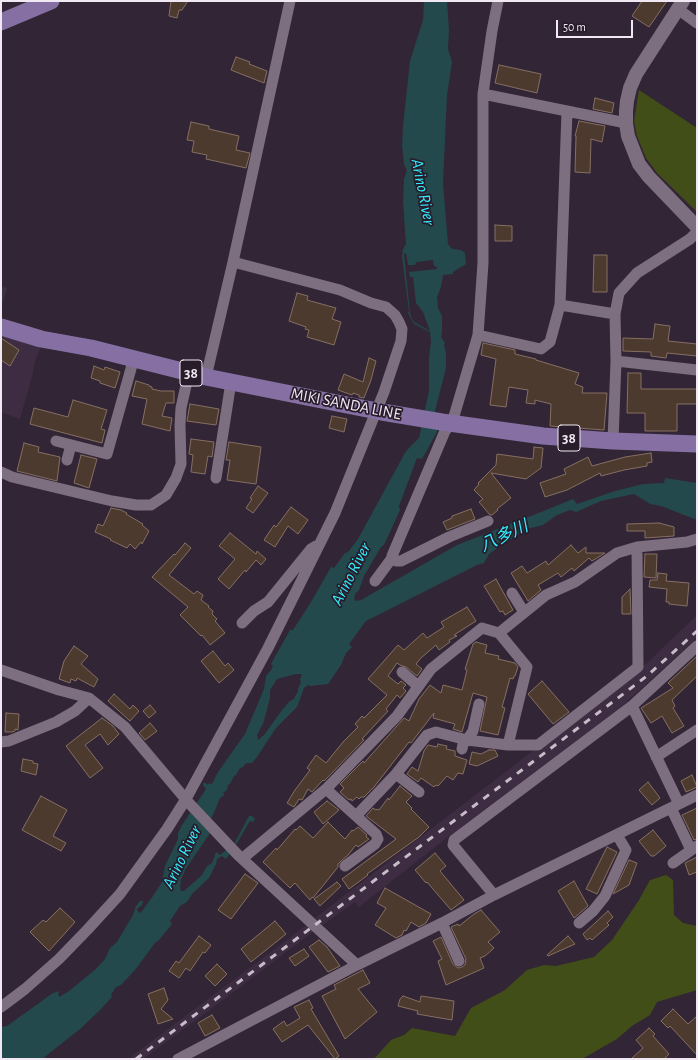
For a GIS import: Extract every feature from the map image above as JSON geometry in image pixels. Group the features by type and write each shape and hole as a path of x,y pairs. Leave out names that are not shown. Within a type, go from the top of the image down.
{"main road":[{"path":"1,22 51,1"},
{"name":"MIKI SANDA LINE","path":"1,328 41,339 134,358 206,377 447,423 543,436 613,441 697,444"}],"street":[{"path":"206,377 233,262 290,1"},
{"path":"375,581 392,558 445,431 478,335 483,263 483,94 498,1"},
{"path":"697,23 680,5 636,74 627,101 626,110 628,136 639,164 649,177 697,227"},
{"path":"483,94 626,124"},
{"path":"478,335 541,349 550,342 560,305 567,112"},
{"path":"613,441 616,361 615,314 619,293 637,273 690,239 697,232"},
{"path":"1,1007 25,989 59,959 120,894 187,800 268,648 335,513 379,411 401,342 402,329 395,315 386,307 371,303 340,290 233,262"},
{"path":"560,305 615,314"},
{"path":"56,441 107,454 134,358"},
{"path":"616,361 697,370"},
{"path":"1,472 112,500 136,505 151,505 166,495 176,478 181,464 181,408 189,372"},
{"path":"216,478 231,382"},
{"path":"67,460 71,445"},
{"path":"392,558 396,561 401,561 449,537 488,521"},
{"path":"499,633 546,595 574,582 616,553 637,547 687,542 697,539"},
{"path":"242,623 254,611 268,602 311,549 320,543"},
{"path":"356,816 396,774 427,735 436,732 464,744 538,745 638,668 637,547"},
{"path":"512,593 524,612"},
{"path":"240,856 326,789 397,716 431,668 482,628 499,633 527,667 508,745"},
{"path":"494,895 453,845 454,840 632,706 697,646"},
{"path":"1,670 59,690 89,698 124,727 187,800 240,856 357,965"},
{"path":"402,672 418,686"},
{"path":"1,742 9,741 56,722 75,711 89,698"},
{"path":"464,744 473,731 479,704"},
{"path":"632,706 656,757 675,806 694,848 673,863"},
{"path":"656,757 697,730"},
{"path":"396,774 419,792"},
{"path":"326,789 376,834 378,839 362,861 345,866"},
{"path":"178,1059 494,895 697,795"},
{"path":"579,923 593,911 604,896 626,850 617,835"},
{"path":"442,923 454,956"}],"shaded area":[{"path":"1,286 7,288 1,308"},
{"path":"4,334 39,344 40,349 35,361 20,419 1,412 1,340"},
{"path":"697,615 697,638 622,706 444,840 359,907 355,902 323,925 315,918 534,750 580,718 647,663"},
{"path":"308,924 314,931 215,1006 143,1059 128,1059"}],"green space":[{"path":"639,90 697,128 697,212 657,173 646,158 637,136 634,121"},
{"path":"666,875 673,880 674,915 683,923 697,926 697,990 657,1002 650,1015 632,1026 617,1039 582,1059 374,1059 391,1040 404,1035 412,1028 455,1036 471,1008 505,990 527,970 544,965 556,966 594,957 612,940 639,900 650,880"}],"water":[{"path":"424,1 447,1 449,30 448,49 452,62 447,95 443,184 448,244 452,249 461,250 465,253 466,264 453,272 453,274 443,275 441,287 437,297 438,308 442,316 441,337 445,343 446,368 435,411 437,432 422,459 417,458 399,506 400,510 384,545 381,547 364,576 354,599 356,601 361,600 457,545 573,499 577,504 615,491 643,484 664,483 665,478 697,483 697,520 661,506 650,504 634,494 601,501 576,512 570,510 557,515 543,525 527,529 489,554 484,563 477,565 366,621 349,644 352,647 346,653 341,665 328,684 308,685 304,688 297,707 276,728 252,763 246,763 240,768 228,785 227,790 223,793 225,795 221,797 218,802 210,821 210,833 185,870 181,880 181,891 184,891 202,875 207,866 212,863 216,852 220,855 234,844 249,816 252,816 255,819 253,822 250,821 226,859 222,856 217,859 209,878 192,894 187,902 180,906 170,921 172,924 155,943 135,970 121,985 116,987 111,995 112,997 100,1010 80,1029 42,1059 1,1059 1,1027 7,1026 53,993 60,991 58,994 59,997 69,991 96,969 105,959 110,948 117,942 133,915 136,906 140,901 143,901 142,905 137,909 139,913 153,896 162,882 165,866 178,839 178,833 206,789 203,785 204,782 208,785 209,783 212,784 218,772 245,734 264,689 266,676 273,666 271,664 290,630 293,630 331,567 334,568 358,539 406,451 419,438 429,391 429,357 431,342 430,332 414,324 408,313 402,256 402,251 406,244 403,202 404,179 407,171 404,164 402,146 410,61 423,20","holes":["406,253 408,265 415,265 416,262 433,260 434,266 437,267 437,269 409,272 410,277 413,277 416,303 423,312 430,331 414,322 410,313 404,254","302,674 300,679 301,683 294,699 290,701 282,710 264,735 258,740 257,735 263,724 270,698 270,690 277,679"]}],"building":[{"path":"171,1 188,1 182,10 179,10 177,18 169,16"},
{"path":"642,1 667,1 649,27 632,16"},
{"path":"236,57 250,62 249,64 267,71 264,83 231,70"},
{"path":"499,65 541,74 537,93 495,83"},
{"path":"595,98 614,103 612,113 593,109"},
{"path":"579,121 605,126 602,142 591,139 590,173 575,172 575,136"},
{"path":"191,122 209,126 209,129 239,136 236,150 250,153 246,168 206,159 207,155 192,152 194,141 187,140"},
{"path":"495,225 512,226 512,241 495,241"},
{"path":"594,255 607,255 607,292 593,292"},
{"path":"297,293 308,296 307,300 336,308 332,319 341,322 334,345 307,337 309,330 305,329 306,327 289,321"},
{"path":"655,324 670,326 668,341 697,344 697,356 667,353 666,358 651,356 651,352 623,351 623,338 653,339"},
{"path":"1,338 19,350 10,366 1,360"},
{"path":"483,343 515,350 515,354 579,373 575,384 583,387 582,393 607,393 604,430 550,426 551,404 535,400 535,404 526,403 528,390 509,387 506,407 490,405 496,359 481,355"},
{"path":"369,358 376,361 364,398 353,393 352,395 338,390 344,374 363,382"},
{"path":"94,366 104,370 105,367 120,372 115,388 91,378"},
{"path":"628,373 641,373 641,389 697,389 697,404 677,404 677,431 645,431 645,413 627,413"},
{"path":"136,381 149,385 152,389 174,391 174,403 166,403 162,416 172,418 170,431 142,424 147,399 132,396"},
{"path":"73,400 107,410 101,429 105,430 102,443 30,424 34,408 68,417"},
{"path":"190,404 219,409 216,425 187,421"},
{"path":"332,416 347,419 344,432 329,428"},
{"path":"191,439 214,442 212,457 208,456 205,474 191,472 193,455 189,454"},
{"path":"229,442 261,447 256,484 227,480 230,460 226,460"},
{"path":"24,443 39,447 38,452 60,457 57,481 17,471"},
{"path":"534,447 543,448 541,468 526,479 491,473 511,498 492,515 490,515 479,502 483,499 474,490 479,484 478,483 496,465 497,454 533,459"},
{"path":"651,453 652,462 647,463 647,466 601,476 600,473 567,490 545,497 540,483 566,474 564,469 588,457 592,466 625,457"},
{"path":"81,455 97,459 89,488 74,483"},
{"path":"258,486 268,493 253,513 246,508 252,499 250,498"},
{"path":"291,507 308,520 298,534 288,526 275,547 264,540 274,525 276,527"},
{"path":"111,508 127,513 126,514 143,524 142,525 149,531 142,544 141,542 135,549 130,544 127,548 95,532 98,524 103,526"},
{"path":"471,509 475,519 447,530 443,522 452,518 452,516"},
{"path":"659,523 674,527 674,536 645,538 645,531 627,531 627,524"},
{"path":"230,533 256,554 257,551 266,559 261,565 256,560 246,572 245,570 229,589 218,579 235,559 219,546"},
{"path":"185,543 191,548 169,575 194,594 197,591 203,595 201,600 213,611 212,614 217,619 215,621 225,633 210,645 202,635 201,636 180,615 188,607 152,577"},
{"path":"571,545 578,553 586,547 586,553 605,553 592,561 589,558 574,571 572,568 561,577 558,573 538,585 541,590 528,601 511,573 522,566 527,573 546,561 548,565"},
{"path":"645,554 657,554 656,578 644,577"},
{"path":"658,573 667,574 666,581 689,583 687,606 669,604 669,602 666,602 667,589 649,587 650,580 657,580"},
{"path":"496,579 513,610 505,615 503,611 500,612 484,586"},
{"path":"630,589 631,614 622,614 622,597"},
{"path":"467,607 476,621 454,635 457,636 449,640 450,642 439,650 436,645 421,658 416,664 422,669 417,676 406,667 397,663 388,676 398,684 401,681 406,685 403,688 406,691 400,698 397,695 386,709 388,711 362,739 364,740 324,781 323,780 312,792 308,789 302,800 299,799 294,807 287,803 310,770 307,768 316,755 326,763 343,742 358,727 355,724 362,716 364,718 387,695 368,679 398,645 404,650 423,633 427,638 444,627 441,622"},
{"path":"476,642 487,645 485,653 499,656 498,659 515,663 518,667 513,679 510,678 502,707 505,708 498,735 480,731 487,697 473,693 462,732 453,729 455,724 433,718 434,713 374,787 364,797 359,799 357,797 352,801 351,799 349,800 340,792 344,788 340,784 363,761 364,763 404,718 409,721 419,699 430,685 441,693 443,685 462,690 467,670 465,669 473,644"},
{"path":"74,646 88,656 81,664 98,679 94,687 77,678 76,681 71,679 70,683 59,679 64,661"},
{"path":"213,651 225,666 228,663 234,670 219,683 201,661"},
{"path":"697,656 697,676 672,700 675,706 673,708 684,726 672,733 662,716 651,723 641,708 673,688 668,683"},
{"path":"542,681 569,712 553,724 528,694"},
{"path":"114,694 130,709 133,705 139,711 130,721 108,701"},
{"path":"150,705 156,712 149,718 143,711"},
{"path":"6,713 19,714 18,730 15,729 15,731 12,732 5,732"},
{"path":"102,718 113,726 119,734 108,745 100,734 85,745 103,768 90,778 66,746"},
{"path":"150,723 157,731 145,740 139,733"},
{"path":"438,744 447,746 446,749 455,751 455,756 467,760 463,774 458,773 453,780 447,776 438,786 436,785 434,787 421,778 418,782 407,774 412,767 418,771 424,751 428,745 437,747"},
{"path":"489,750 495,750 498,756 477,766 469,764 472,752 481,754"},
{"path":"23,759 33,761 33,763 38,764 36,775 21,771"},
{"path":"692,775 697,787 686,792 681,781"},
{"path":"648,782 660,798 652,805 639,790"},
{"path":"400,786 412,796 406,802 429,827 419,837 367,874 368,875 349,889 342,879 396,839 366,816 373,808 379,810"},
{"path":"41,796 67,810 53,836 66,843 61,851 22,830"},
{"path":"327,801 339,810 323,824 314,812"},
{"path":"697,808 697,839 694,840 682,815"},
{"path":"328,822 345,839 352,830 353,831 358,827 367,835 366,837 369,839 358,847 356,845 338,864 338,867 310,900 295,883 290,888 263,862 276,848 277,850 295,829 296,830 300,826 313,838"},
{"path":"653,830 666,846 654,856 651,856 639,841"},
{"path":"607,847 617,852 597,894 586,889"},
{"path":"435,853 446,866 440,871 464,900 451,910 415,870"},
{"path":"697,857 697,872 689,875 685,863"},
{"path":"629,860 637,863 629,885 613,894"},
{"path":"245,874 258,883 231,919 218,910"},
{"path":"574,881 588,906 574,918 558,891"},
{"path":"337,882 341,886 320,906 314,899"},
{"path":"385,888 431,914 426,923 419,927 411,922 406,931 404,930 402,935 396,938 375,925 386,908 377,903"},
{"path":"60,908 75,922 49,951 30,932 43,920 46,922"},
{"path":"481,910 500,932 488,942 494,948 485,956 480,958 484,968 446,985 438,961 442,959 433,941 441,937 453,964 458,968 462,967 465,965 466,959 451,927 458,924 459,926"},
{"path":"608,911 613,917 607,923 609,925 592,940 590,938 587,940 583,934"},
{"path":"275,921 286,934 251,962 241,949"},
{"path":"199,936 211,945 205,953 203,952 190,971 186,968 179,978 169,971 176,961 179,963"},
{"path":"568,936 575,944 548,956 547,955"},
{"path":"319,940 327,947 340,966 328,972 309,947"},
{"path":"304,949 309,956 295,966 289,958"},
{"path":"217,964 227,974 215,986 205,976"},
{"path":"363,970 370,983 358,989 377,1012 345,1039 322,996 336,989 334,985"},
{"path":"164,988 168,1000 161,1009 173,1019 158,1024 148,994"},
{"path":"403,996 420,1002 421,996 454,1001 452,1020 417,1014 418,1011 398,1006 400,999"},
{"path":"309,1000 313,1008 311,1009 339,1056 335,1059 308,1025 282,1042 273,1029 284,1021 287,1026 300,1018 294,1007"},
{"path":"673,1009 688,1024 697,1016 697,1055 670,1026 668,1028 661,1021"},
{"path":"212,1015 220,1028 205,1036 198,1023"},
{"path":"649,1028 655,1034 653,1036 669,1054 664,1059 631,1059 643,1048 636,1040"}],"railway":[{"path":"136,1059 614,701 648,675 697,631"}],"water label":[{"name":"Arino River","path":"423,192"},
{"name":"八多川","path":"504,536"},
{"name":"Arino River","path":"351,574"},
{"name":"Arino River","path":"182,857"}]}
